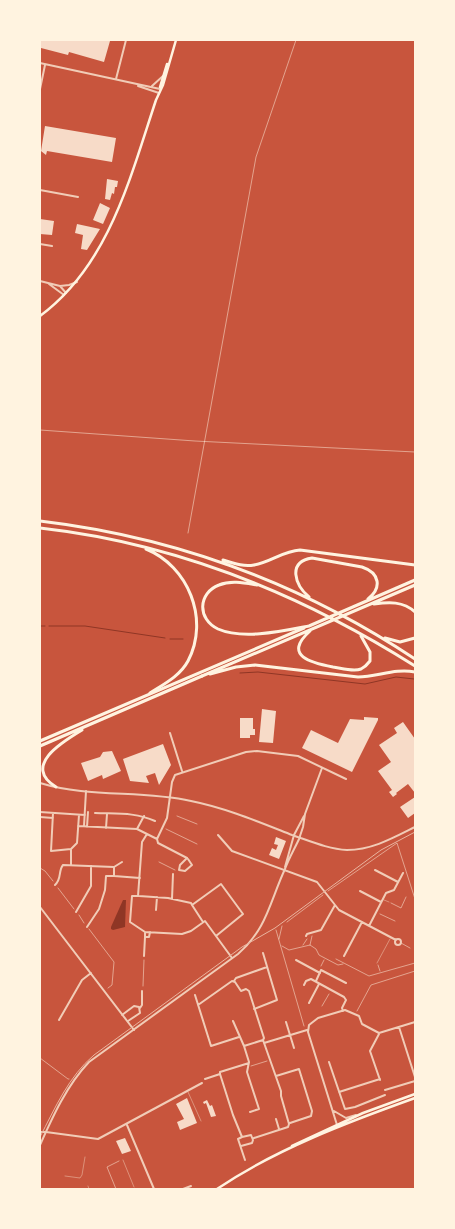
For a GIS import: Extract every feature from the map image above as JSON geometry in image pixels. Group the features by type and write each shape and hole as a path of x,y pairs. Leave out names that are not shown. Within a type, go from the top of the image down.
{"highway":[{"path":"40,521 133,537 240,565 255,565 286,552 304,550 415,565"},
{"path":"40,528 134,544 199,562 265,587 311,608 415,666"},
{"path":"134,544 157,554 175,568 186,584 195,612 195,633 188,661 178,675 150,693"},
{"path":"202,556 246,571 313,600 379,636 415,659"},
{"path":"313,600 302,590 295,575 300,563 312,558 362,567 374,573 377,582 376,588 373,594 362,603"},
{"path":"40,746 202,676 415,580"},
{"path":"265,587 233,582 214,587 205,595 202,609 206,618 218,629 235,633 264,633 310,627"},
{"path":"40,741 150,693 415,585"},
{"path":"371,604 397,603 407,606 415,612"},
{"path":"310,627 300,643 300,653 305,660 317,664 358,670 367,665 371,654 364,639 352,630"},
{"path":"379,636 400,642 407,642 415,638"},
{"path":"202,676 236,667 255,666 358,677 397,670 415,672"},
{"path":"56,787 47,781 44,776 42,768 45,760 71,737 100,720"}],"main road":[{"path":"40,316 77,282 97,254 112,224 176,40"},
{"path":"160,89 168,69 169,60"},
{"path":"217,1189 248,1169 363,1113 415,1094"},
{"path":"338,1126 415,1098"}],"street":[{"path":"116,79 126,40"},
{"path":"40,64 160,89"},
{"path":"40,89 45,64"},
{"path":"151,86 163,76"},
{"path":"136,84 159,93"},
{"path":"40,190 78,196"},
{"path":"40,244 52,246"},
{"path":"40,281 60,286 77,282"},
{"path":"44,282 65,294"},
{"path":"60,286 65,294"},
{"path":"170,733 182,771"},
{"path":"156,839 167,818 173,777 182,771 251,751 298,756 346,779"},
{"path":"40,1145 67,1091 83,1069 97,1056 232,958 248,945 261,928 272,904 294,835 305,814 322,768"},
{"path":"40,783 86,792 170,797 218,808 330,847 357,850 376,846 415,827"},
{"path":"85,826 86,792"},
{"path":"40,812 78,815 86,813"},
{"path":"53,813 51,851 71,849 77,843 78,815"},
{"path":"95,813 124,813 144,816 155,821"},
{"path":"106,828 107,814"},
{"path":"284,869 304,827 305,814"},
{"path":"138,829 144,816"},
{"path":"40,817 52,818"},
{"path":"78,826 138,829 156,839 158,843 188,859 192,865 185,871 180,870 180,865 188,859"},
{"path":"138,896 142,842 147,834"},
{"path":"218,835 231,850 316,882 340,911 396,940 400,939 401,943"},
{"path":"70,865 71,849"},
{"path":"55,885 60,878 61,866 114,867 122,862"},
{"path":"76,912 90,886 91,866"},
{"path":"114,867 114,876"},
{"path":"375,870 398,882"},
{"path":"369,926 386,893 394,890 403,873"},
{"path":"172,899 173,874"},
{"path":"87,927 99,909 105,890 106,876 140,878"},
{"path":"192,905 222,884 243,914 216,936"},
{"path":"360,891 382,900"},
{"path":"203,922 186,933 145,932 130,922 132,896 172,899 190,903 232,958"},
{"path":"156,910 157,898"},
{"path":"306,937 307,934 321,930 335,905"},
{"path":"40,907 134,1030"},
{"path":"344,956 362,922"},
{"path":"144,956 145,932"},
{"path":"145,937 149,937 150,932"},
{"path":"254,1008 277,1000 263,953"},
{"path":"296,960 320,973"},
{"path":"198,1005 234,982 236,978 267,967"},
{"path":"316,982 321,970 346,983"},
{"path":"60,1020 82,980 90,973"},
{"path":"304,985 306,981 311,979 345,998 343,1011"},
{"path":"234,982 241,991 248,990 264,1038 263,1042 269,1060 272,1062 289,1123"},
{"path":"309,1003 319,984"},
{"path":"128,1022 140,1013 142,991"},
{"path":"195,995 211,1046 240,1037"},
{"path":"122,1015 134,1006 140,1008"},
{"path":"244,1046 308,1029 315,1020 347,1010 359,1016 362,1024 379,1033 415,1022"},
{"path":"233,1020 250,1062 247,1072 259,1109 250,1112"},
{"path":"286,1022 294,1048"},
{"path":"399,1027 415,1077"},
{"path":"308,1029 338,1126"},
{"path":"339,1092 380,1080 370,1051 379,1033"},
{"path":"205,1078 250,1062"},
{"path":"329,1062 344,1109 355,1107 385,1095"},
{"path":"240,1146 252,1143 254,1138 288,1127 289,1123 311,1116 312,1110 299,1069 276,1076"},
{"path":"220,1074 242,1137"},
{"path":"385,1090 415,1081"},
{"path":"40,1132 98,1139 202,1084"},
{"path":"334,1111 346,1118 363,1113"},
{"path":"276,1119 279,1129"},
{"path":"127,1124 154,1189"},
{"path":"244,1160 238,1139 251,1135 254,1138"},
{"path":"183,1189 190,1186"}],"lane":[{"path":"382,900 389,902"},
{"path":"377,963 390,937"},
{"path":"188,1091 201,1121"},
{"path":"65,1176 80,1178 85,1156"},
{"path":"123,1160 134,1187"}],"path":[{"path":"188,533 256,157 296,40"},
{"path":"40,430 204,442 415,452"},
{"path":"177,816 197,824"},
{"path":"163,827 197,844"},
{"path":"287,922 397,843 415,899"},
{"path":"159,862 173,870 180,870"},
{"path":"40,868 45,871 114,962 112,985 106,990"},
{"path":"389,902 401,908 406,897"},
{"path":"376,912 394,921"},
{"path":"279,940 282,926"},
{"path":"276,930 304,1022 304,1028"},
{"path":"310,945 314,932"},
{"path":"303,946 306,937"},
{"path":"401,943 410,948"},
{"path":"281,947 283,946 289,950 310,945 316,949 318,955 338,966 344,963"},
{"path":"142,991 144,956"},
{"path":"320,969 325,958"},
{"path":"336,959 369,976 415,963"},
{"path":"377,963 380,973"},
{"path":"356,1013 371,985 415,971"},
{"path":"322,1006 331,990"},
{"path":"40,1058 69,1079"},
{"path":"248,1067 269,1060"},
{"path":"116,1189 107,1166 123,1160"}],"shaded area":[{"path":"123,900 126,900 125,927 113,930 111,927"}],"building":[{"path":"40,40 110,41 104,62 69,52 68,55 41,48"},
{"path":"45,126 116,138 112,162 47,151 46,155 41,151"},
{"path":"107,179 118,181 110,200 105,199"},
{"path":"100,203 110,208 103,224 93,220"},
{"path":"40,219 54,221 52,235 40,234"},
{"path":"77,224 100,229 87,250 81,249 83,235 75,233"},
{"path":"262,709 276,711 273,743 259,742"},
{"path":"364,717 378,718 378,720 352,772 302,748 311,730 338,743 350,719 364,720"},
{"path":"240,718 253,718 255,735 250,735 250,738 240,738"},
{"path":"403,722 415,739 415,793 408,784 393,797 389,792 392,790 378,771 391,762 379,745 397,733 394,728"},
{"path":"163,744 171,765 159,785 155,773 146,776 149,783 130,781 123,759"},
{"path":"112,751 121,771 103,779 102,775 88,781 81,763 100,757 103,752"},
{"path":"415,797 415,813 408,818 400,807"},
{"path":"276,837 286,841 279,859 269,855 272,848 276,850 278,845 274,844"},
{"path":"187,1098 197,1123 180,1130 177,1122 184,1119 176,1104"},
{"path":"207,1100 210,1106 212,1105 216,1116 211,1117 206,1103 204,1104 203,1102"},
{"path":"125,1138 131,1151 122,1154 116,1141"}],"waterway":[{"path":"40,626 45,626"},
{"path":"49,626 85,626 165,638"},
{"path":"170,639 183,639"},
{"path":"240,673 258,672 365,684 396,677 414,679"}],"tram line":[{"path":"40,1137 70,1083 85,1063 94,1055 242,947 275,928 381,850 415,832"}]}
